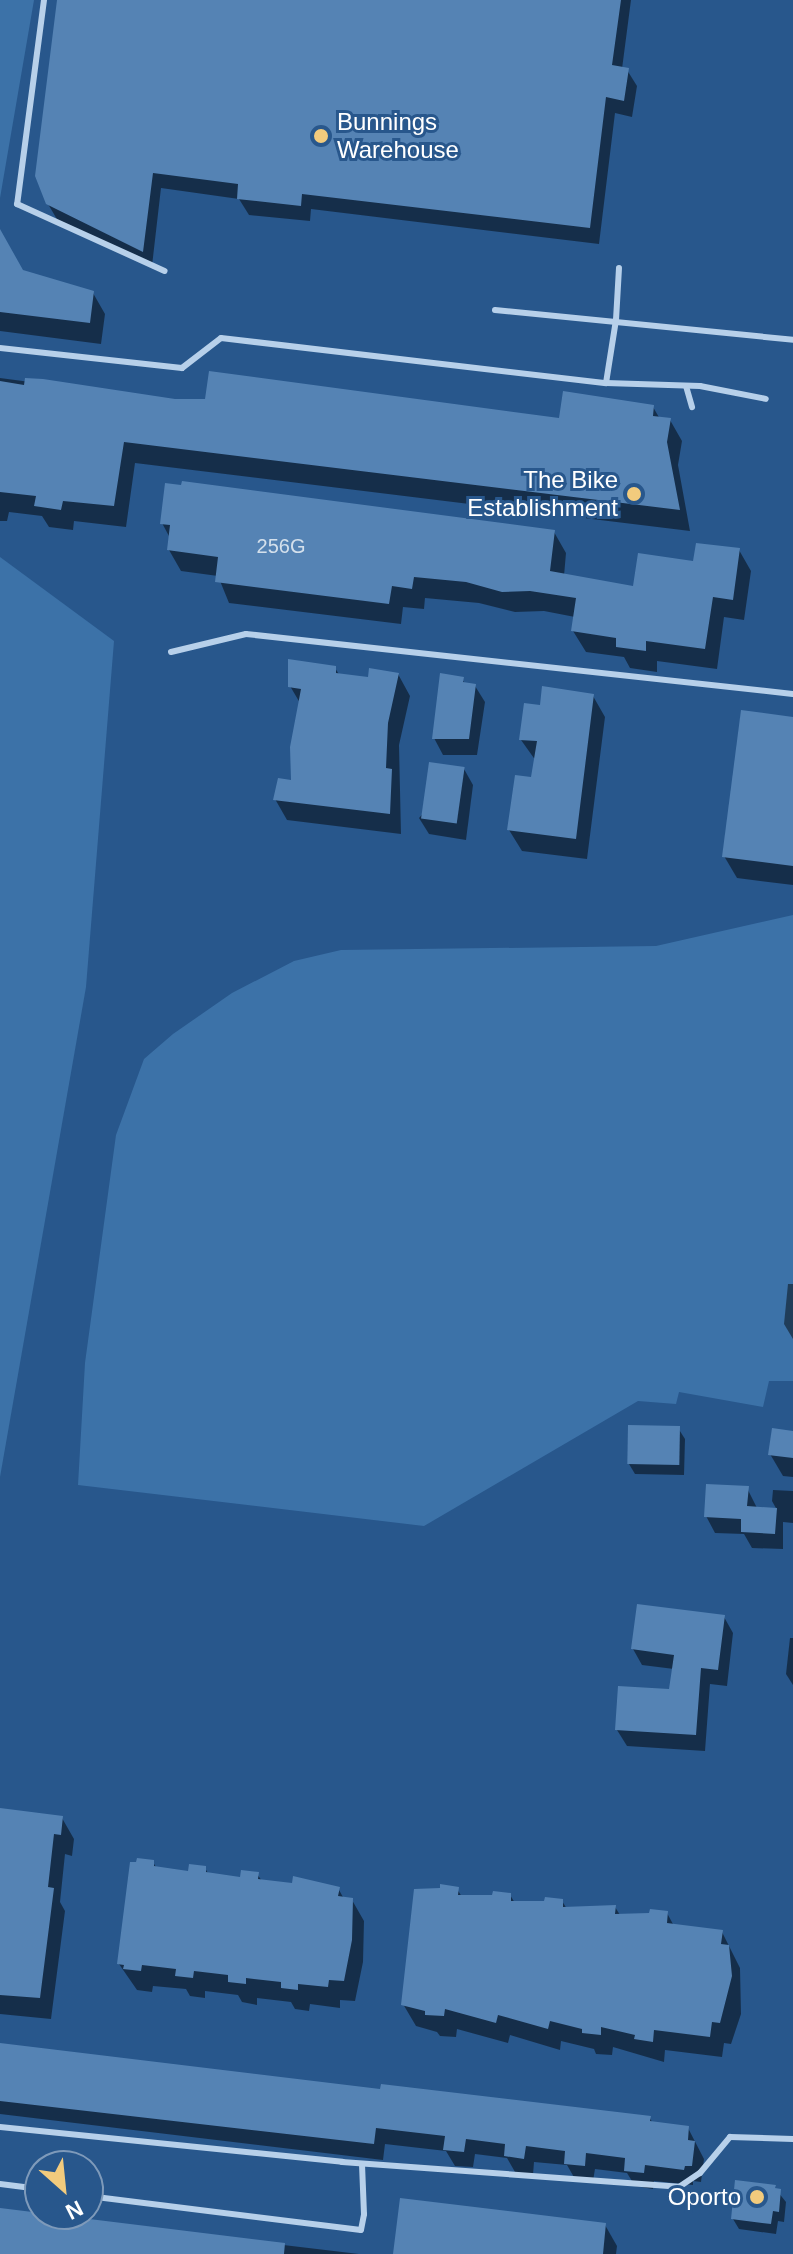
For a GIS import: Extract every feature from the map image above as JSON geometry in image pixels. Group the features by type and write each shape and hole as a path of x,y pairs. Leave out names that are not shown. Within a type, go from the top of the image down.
{"lane":[{"path":"44,0 17,204 165,271"},
{"path":"606,383 616,320 619,268"},
{"path":"495,310 793,340"},
{"path":"0,348 182,368 221,338 606,383 686,386 766,399"},
{"path":"686,386 692,407"},
{"path":"171,652 246,634 793,694"},
{"path":"0,2127 362,2164 679,2187 700,2173 730,2137 793,2139"},
{"path":"104,2198 361,2230 364,2214 362,2164"},
{"path":"0,2184 24,2187"}],"shaded area":[{"path":"0,0 34,0 0,198"},
{"path":"0,557 114,641 86,987 0,1477"},
{"path":"793,915 793,1381 769,1381 763,1407 679,1392 676,1404 638,1401 424,1526 78,1485 85,1363 116,1135 144,1059 173,1034 232,993 294,961 341,950 656,946"}],"building":[{"name":"Bunnings Warehouse","path":"57,0 621,0 612,65 629,68 624,101 606,97 590,228 302,194 301,206 237,199 238,184 153,173 143,252 46,204 35,176"},
{"path":"0,229 23,270 94,291 90,323 0,312"},
{"path":"209,371 559,418 563,391 654,405 653,416 671,418 667,442 680,510 124,442 114,506 63,501 61,510 34,506 36,496 0,492 0,381 24,385 25,378 43,379 175,399 205,399"},
{"path":"182,481 555,530 550,571 633,586 638,553 693,561 696,543 740,548 733,600 713,597 705,649 646,641 646,651 616,647 616,638 571,631 576,598 530,591 502,592 466,582 414,577 412,589 392,586 389,604 215,582 218,557 167,550 170,525 160,524 165,483 181,485"},
{"path":"288,659 336,666 336,673 368,677 369,668 399,673 388,723 386,768 392,769 390,814 273,800 278,778 291,780 290,747 301,689 288,687"},
{"path":"440,673 464,677 463,682 476,684 469,739 432,739"},
{"path":"542,686 594,694 576,839 507,830 515,775 531,777 537,741 519,740 524,703 540,705"},
{"path":"741,710 793,717 793,866 722,857"},
{"path":"429,762 465,767 457,823 421,818"},
{"path":"628,1425 680,1426 679,1465 627,1464"},
{"path":"772,1428 793,1431 793,1458 768,1455"},
{"path":"706,1484 749,1486 747,1506 777,1508 775,1534 741,1532 741,1519 704,1517"},
{"path":"637,1604 725,1615 718,1670 701,1668 696,1735 615,1730 618,1686 669,1689 674,1655 631,1649"},
{"path":"0,1808 63,1816 61,1835 54,1834 48,1887 54,1888 40,1998 0,1995"},
{"path":"137,1858 154,1860 154,1866 188,1871 189,1864 206,1866 206,1872 240,1877 241,1870 259,1872 258,1879 292,1883 293,1876 340,1887 338,1896 353,1898 352,1940 344,1981 329,1980 328,1987 298,1984 298,1990 281,1988 281,1982 246,1978 246,1984 228,1982 228,1975 194,1971 193,1978 175,1976 176,1969 142,1965 141,1971 123,1969 124,1965 117,1964 130,1862 136,1862"},
{"path":"440,1884 459,1887 458,1895 492,1895 493,1891 511,1893 511,1901 544,1901 545,1897 563,1899 563,1907 616,1905 615,1914 649,1913 650,1909 668,1911 667,1923 723,1930 721,1944 729,1945 732,1976 720,2023 712,2022 710,2037 654,2030 653,2042 601,2027 601,2035 582,2033 582,2029 550,2021 548,2029 498,2015 496,2023 445,2009 444,2016 425,2015 425,2011 401,2005 414,1889 440,1888"},
{"path":"0,2043 380,2089 381,2084 651,2116 650,2121 689,2126 688,2140 695,2141 692,2166 685,2166 684,2170 645,2165 644,2173 624,2171 625,2158 586,2153 585,2166 564,2164 565,2151 526,2146 524,2159 504,2156 505,2144 466,2139 464,2152 443,2150 445,2136 376,2128 374,2144 0,2101"},
{"name":"Oporto","path":"735,2180 776,2185 775,2188 781,2189 779,2212 773,2211 771,2224 731,2219"},
{"path":"400,2198 606,2223 603,2254 393,2254"},
{"path":"0,2208 24,2211 24,2230 104,2230 104,2221 285,2243 284,2254 0,2254"}],"place":[{"name":"Bunnings Warehouse","path":"321,136"},
{"name":"The Bike Establishment","path":"634,494"},
{"name":"Oporto","path":"757,2197"}]}
